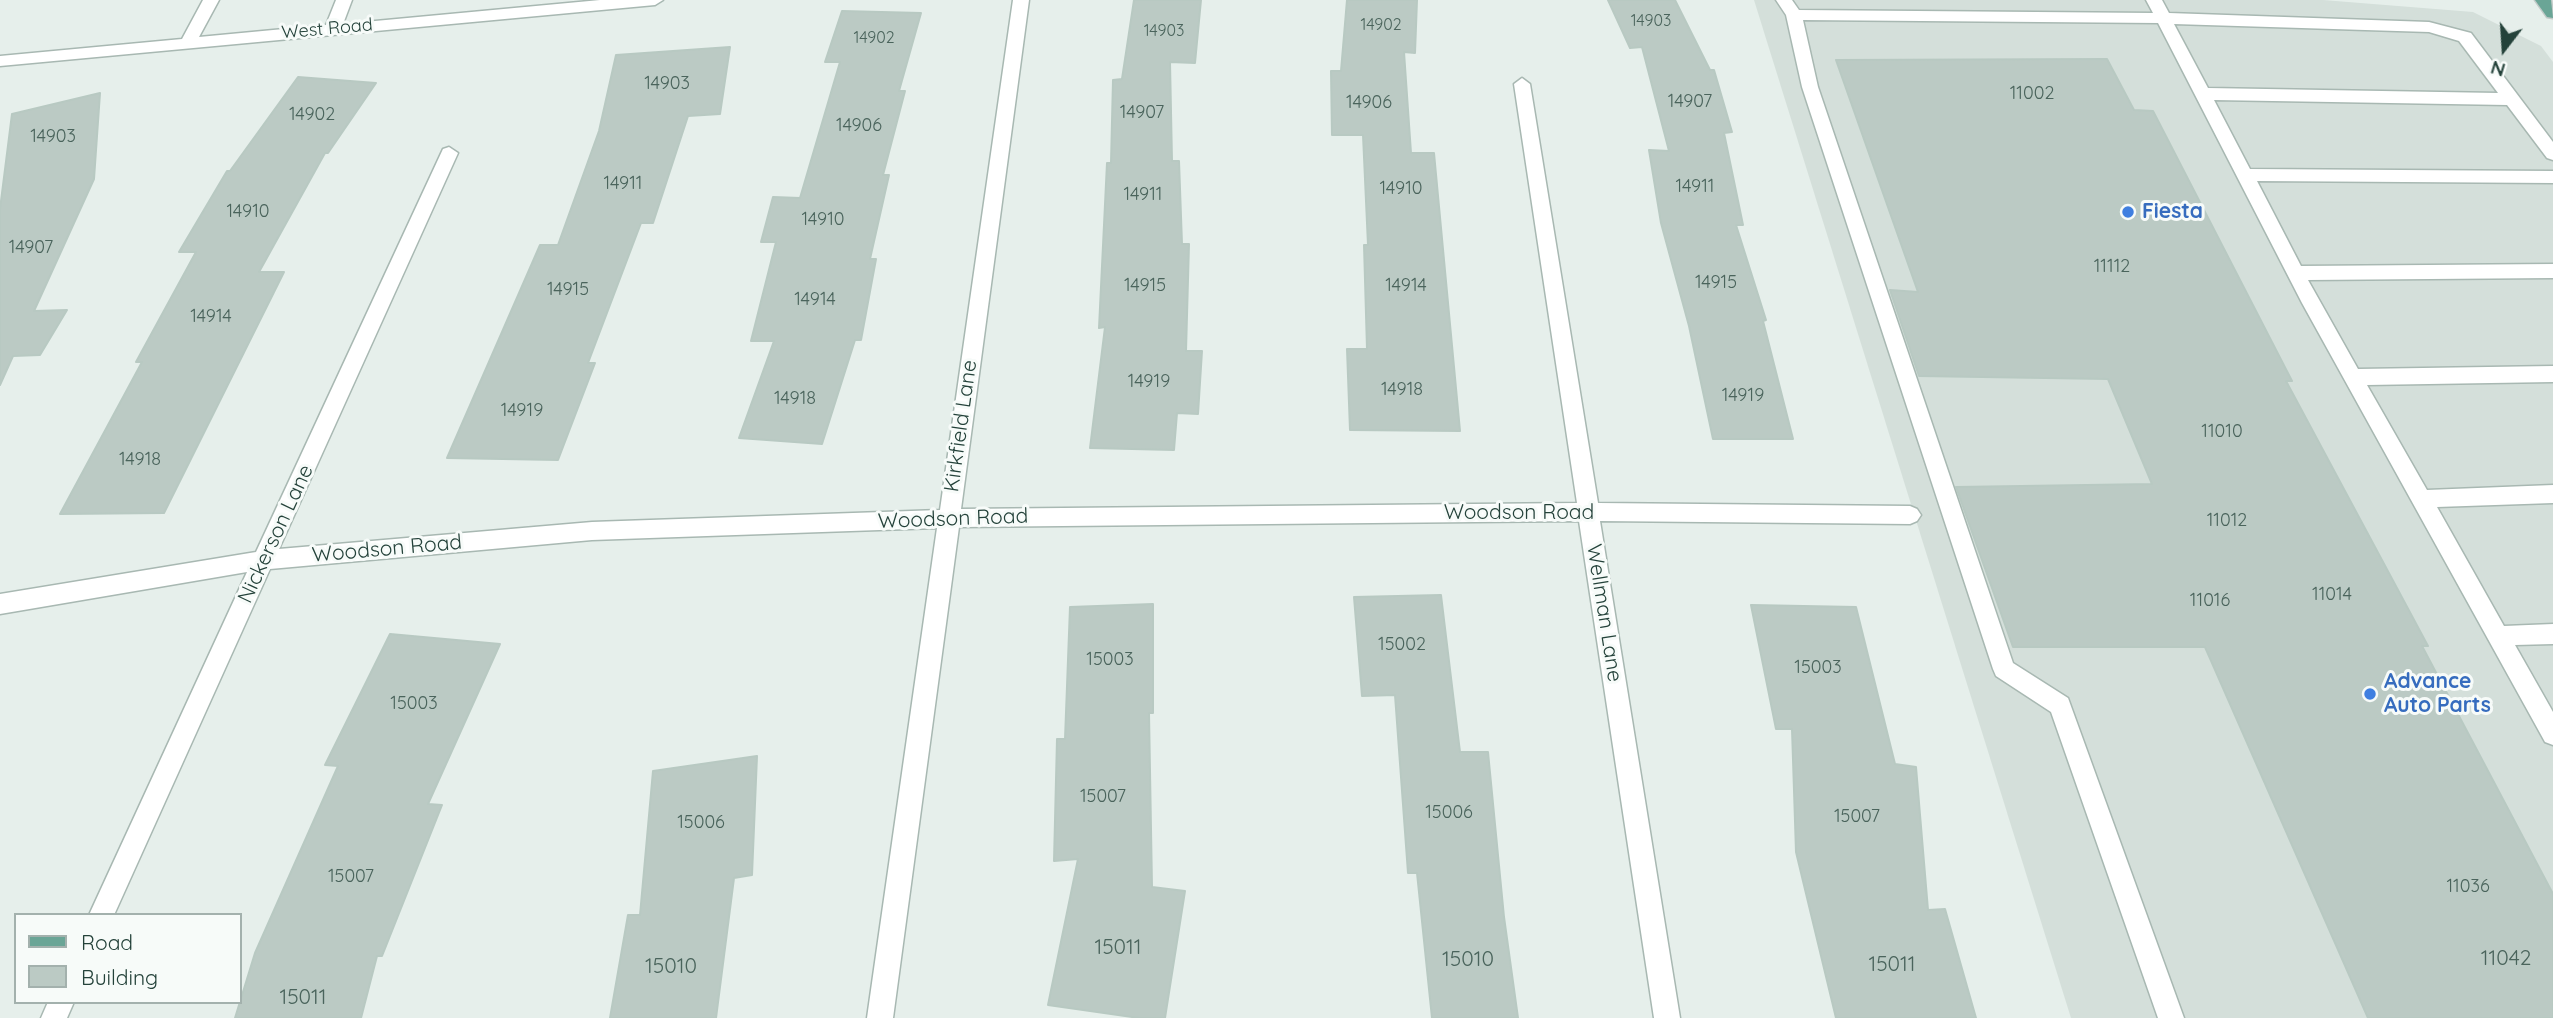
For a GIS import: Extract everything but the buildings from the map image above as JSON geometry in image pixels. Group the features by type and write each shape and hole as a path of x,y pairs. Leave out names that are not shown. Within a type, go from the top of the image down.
{"main road":[{"path":"2543,0 2553,13"}],"street":[{"path":"188,43 211,0"},
{"path":"333,29 344,0"},
{"name":"West Road","path":"0,61 655,0"},
{"name":"Kirkfield Lane","path":"880,1018 1021,0"},
{"path":"2171,1018 2060,705 2004,669 1810,86 1789,8 2158,9 2429,27 2465,37 2553,154"},
{"path":"2158,9 2296,273 2553,734"},
{"name":"Wellman Lane","path":"1522,84 1667,1018"},
{"path":"2202,94 2512,99"},
{"name":"Nickerson Lane","path":"102,913 449,153"},
{"path":"2245,175 2553,177"},
{"path":"2296,273 2553,271"},
{"path":"2353,377 2553,374"},
{"path":"2421,499 2553,494"},
{"name":"Woodson Road","path":"0,604 264,560 592,531 1018,516 1589,513 1910,515"},
{"path":"2498,636 2553,634"}],"shaded area":[{"path":"1754,0 2323,0 2473,12 2541,46 2553,62 2553,1018 2071,1018"}],"place":[{"name":"Fiesta","path":"2128,212"},
{"name":"Advance Auto Parts","path":"2370,694"}]}
